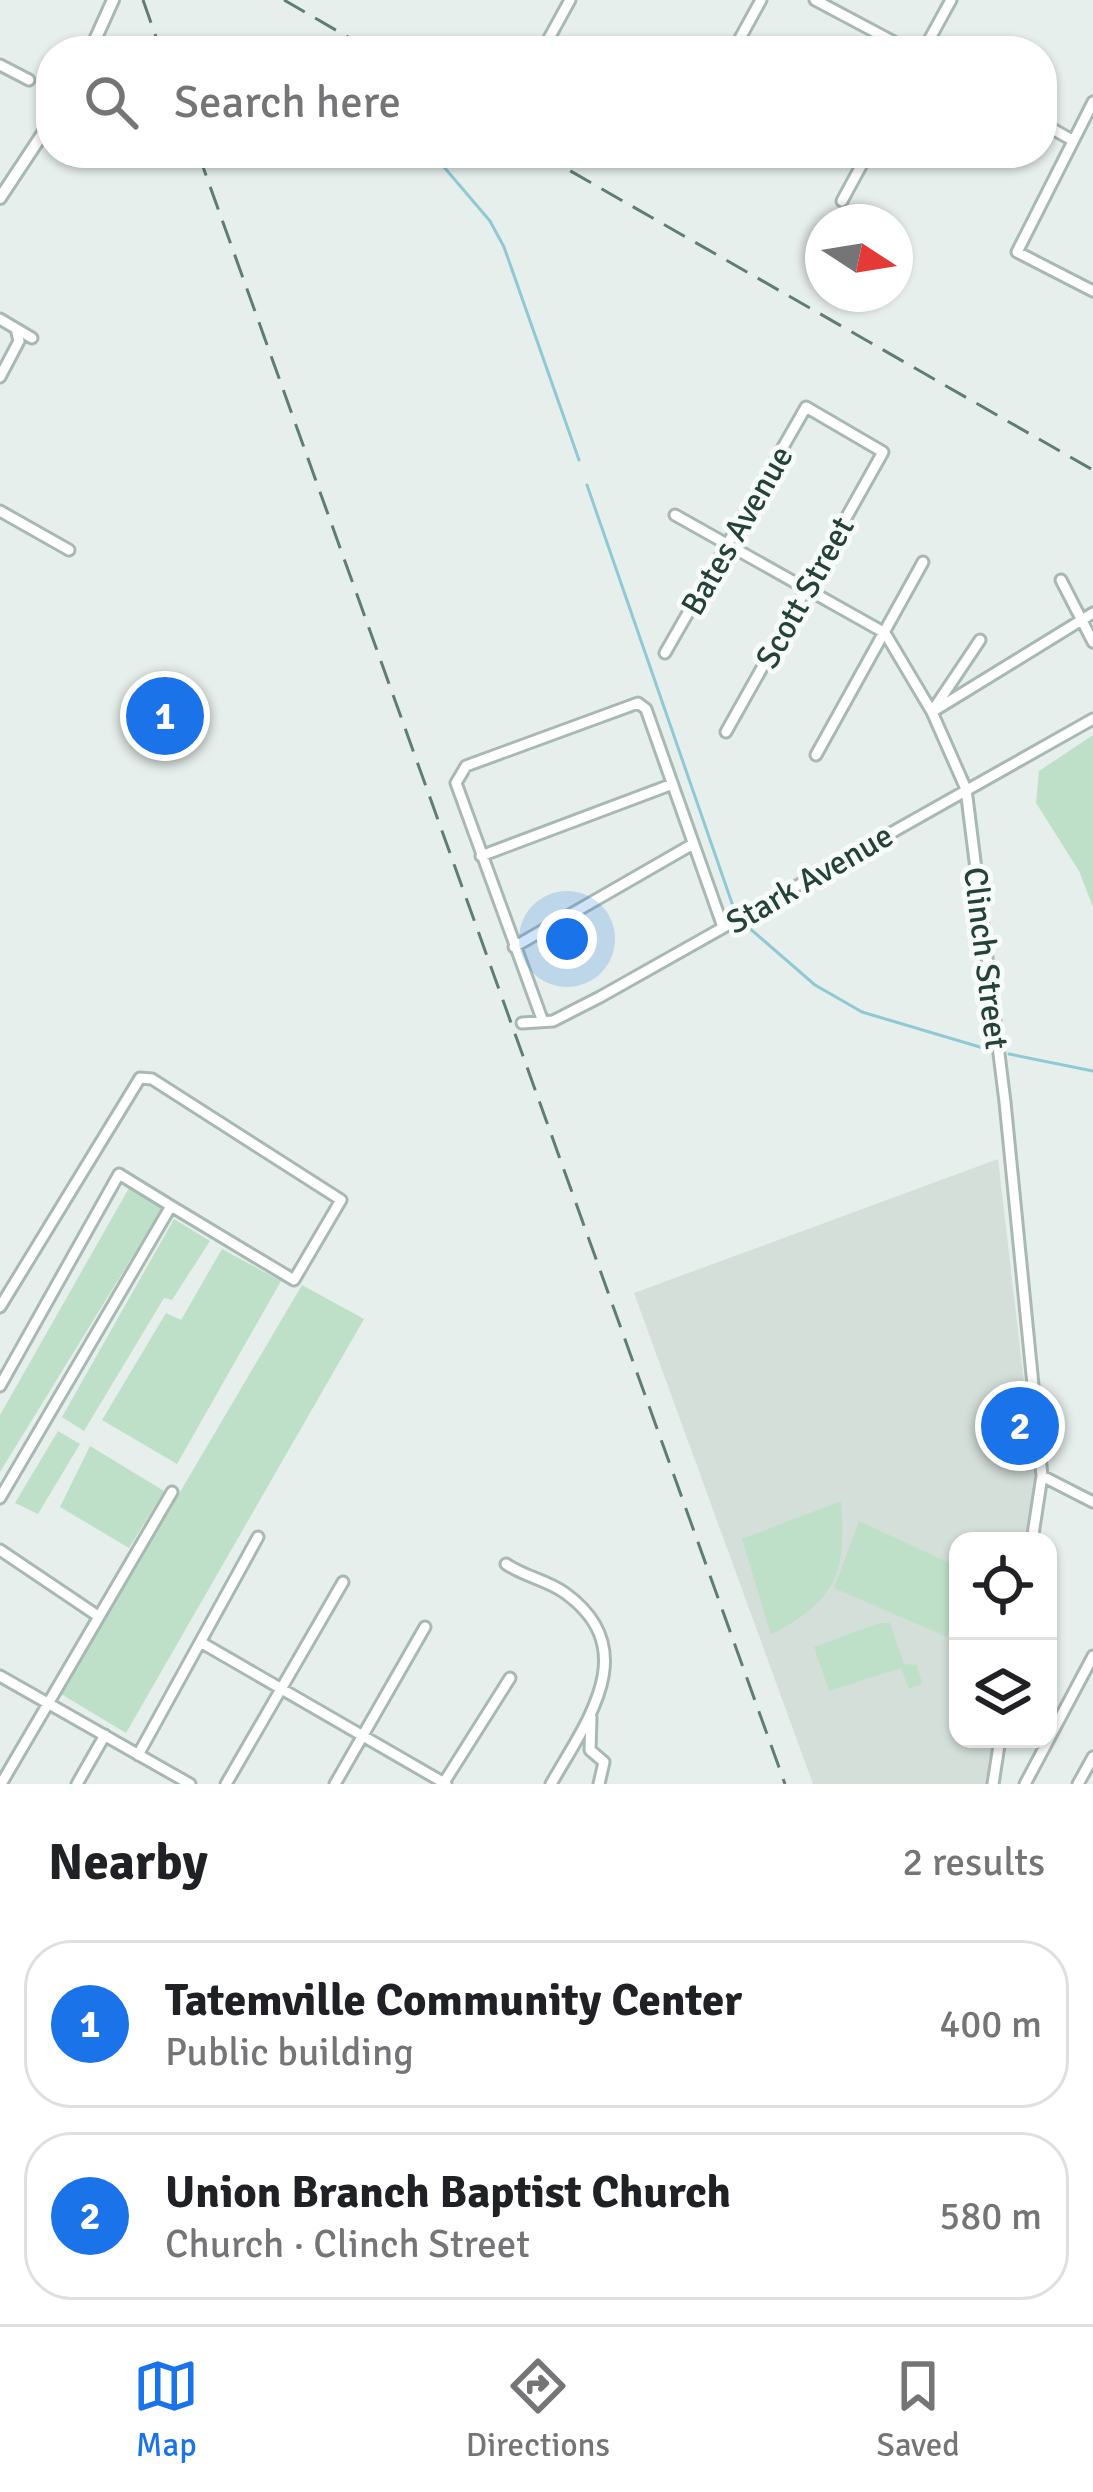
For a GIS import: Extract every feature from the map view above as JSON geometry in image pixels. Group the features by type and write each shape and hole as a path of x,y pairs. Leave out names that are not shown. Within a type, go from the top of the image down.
{"street":[{"path":"550,36 570,0"},
{"path":"741,36 761,0"},
{"path":"815,0 883,36"},
{"path":"931,36 951,0"},
{"path":"97,36 112,4"},
{"path":"0,65 29,80"},
{"path":"1093,102 1017,251 1093,291"},
{"path":"1057,132 1072,140"},
{"path":"0,198 36,144"},
{"path":"842,201 860,168"},
{"path":"0,319 32,338"},
{"path":"0,377 19,341 17,333"},
{"name":"Scott Street","path":"726,732 883,452 806,407"},
{"name":"Bates Avenue","path":"665,653 806,407"},
{"path":"0,512 69,550"},
{"path":"676,515 885,633"},
{"path":"816,755 923,562"},
{"path":"1061,580 1093,642"},
{"path":"932,712 1093,613"},
{"name":"Clinch Street","path":"885,633 932,712 966,789 1006,1102 1042,1476 1033,1532"},
{"path":"932,712 980,640"},
{"path":"542,1019 456,783 466,766 638,703 646,710 723,926"},
{"name":"Stark Avenue","path":"522,1023 553,1021 1093,719"},
{"path":"481,856 670,785"},
{"path":"514,947 693,844"},
{"path":"0,1307 136,1081 146,1077 341,1200 294,1280 119,1174 0,1387"},
{"path":"0,1498 171,1206"},
{"path":"1042,1476 1093,1502"},
{"path":"1,1784 172,1492"},
{"path":"138,1755 258,1537"},
{"path":"0,1550 98,1616"},
{"path":"506,1564 571,1597 592,1624 606,1656 605,1680 591,1717 551,1784"},
{"path":"226,1784 343,1582"},
{"path":"334,1784 425,1627"},
{"path":"202,1643 444,1784 510,1678"},
{"path":"1025,1784 1088,1677 1093,1656"},
{"path":"0,1676 174,1780 190,1784"},
{"path":"590,1750 591,1717"},
{"path":"77,1784 105,1736"},
{"path":"993,1784 999,1748"},
{"path":"567,1756 590,1750"},
{"path":"590,1750 604,1762 598,1784"},
{"path":"1078,1784 1093,1756"}],"shaded area":[{"path":"998,1159 1035,1477 1026,1532 949,1532 949,1748 993,1748 987,1784 813,1784 634,1293"}],"green space":[{"path":"1093,735 1093,907 1079,871 1036,803 1039,771"},
{"path":"129,1188 163,1207 0,1472 0,1415"},
{"path":"174,1219 210,1241 172,1300 164,1298 84,1431 62,1417"},
{"path":"222,1249 281,1281 177,1464 102,1420 166,1313 181,1320"},
{"path":"302,1285 364,1319 126,1733 61,1694"},
{"path":"58,1431 80,1444 38,1514 15,1503"},
{"path":"90,1446 164,1491 129,1548 60,1507"},
{"path":"841,1501 842,1547 833,1582 811,1609 771,1635 742,1539"},
{"path":"859,1521 949,1563 949,1632 947,1637 834,1588"},
{"path":"890,1623 904,1664 917,1665 922,1684 909,1689 901,1668 829,1691 814,1647"}],"waterway":[{"path":"445,168 490,221 504,247 579,460"},
{"path":"587,485 734,909"},
{"path":"747,926 815,985 862,1012 990,1050"},
{"path":"1009,1054 1093,1071"}],"railway":[{"path":"143,0 156,36"},
{"path":"284,0 346,36"},
{"path":"203,168 785,1784"},
{"path":"565,168 1093,470"}],"place":[{"name":"Tatemville Community Center","path":"165,716"},
{"name":"Union Branch Baptist Church","path":"1020,1426"}]}
